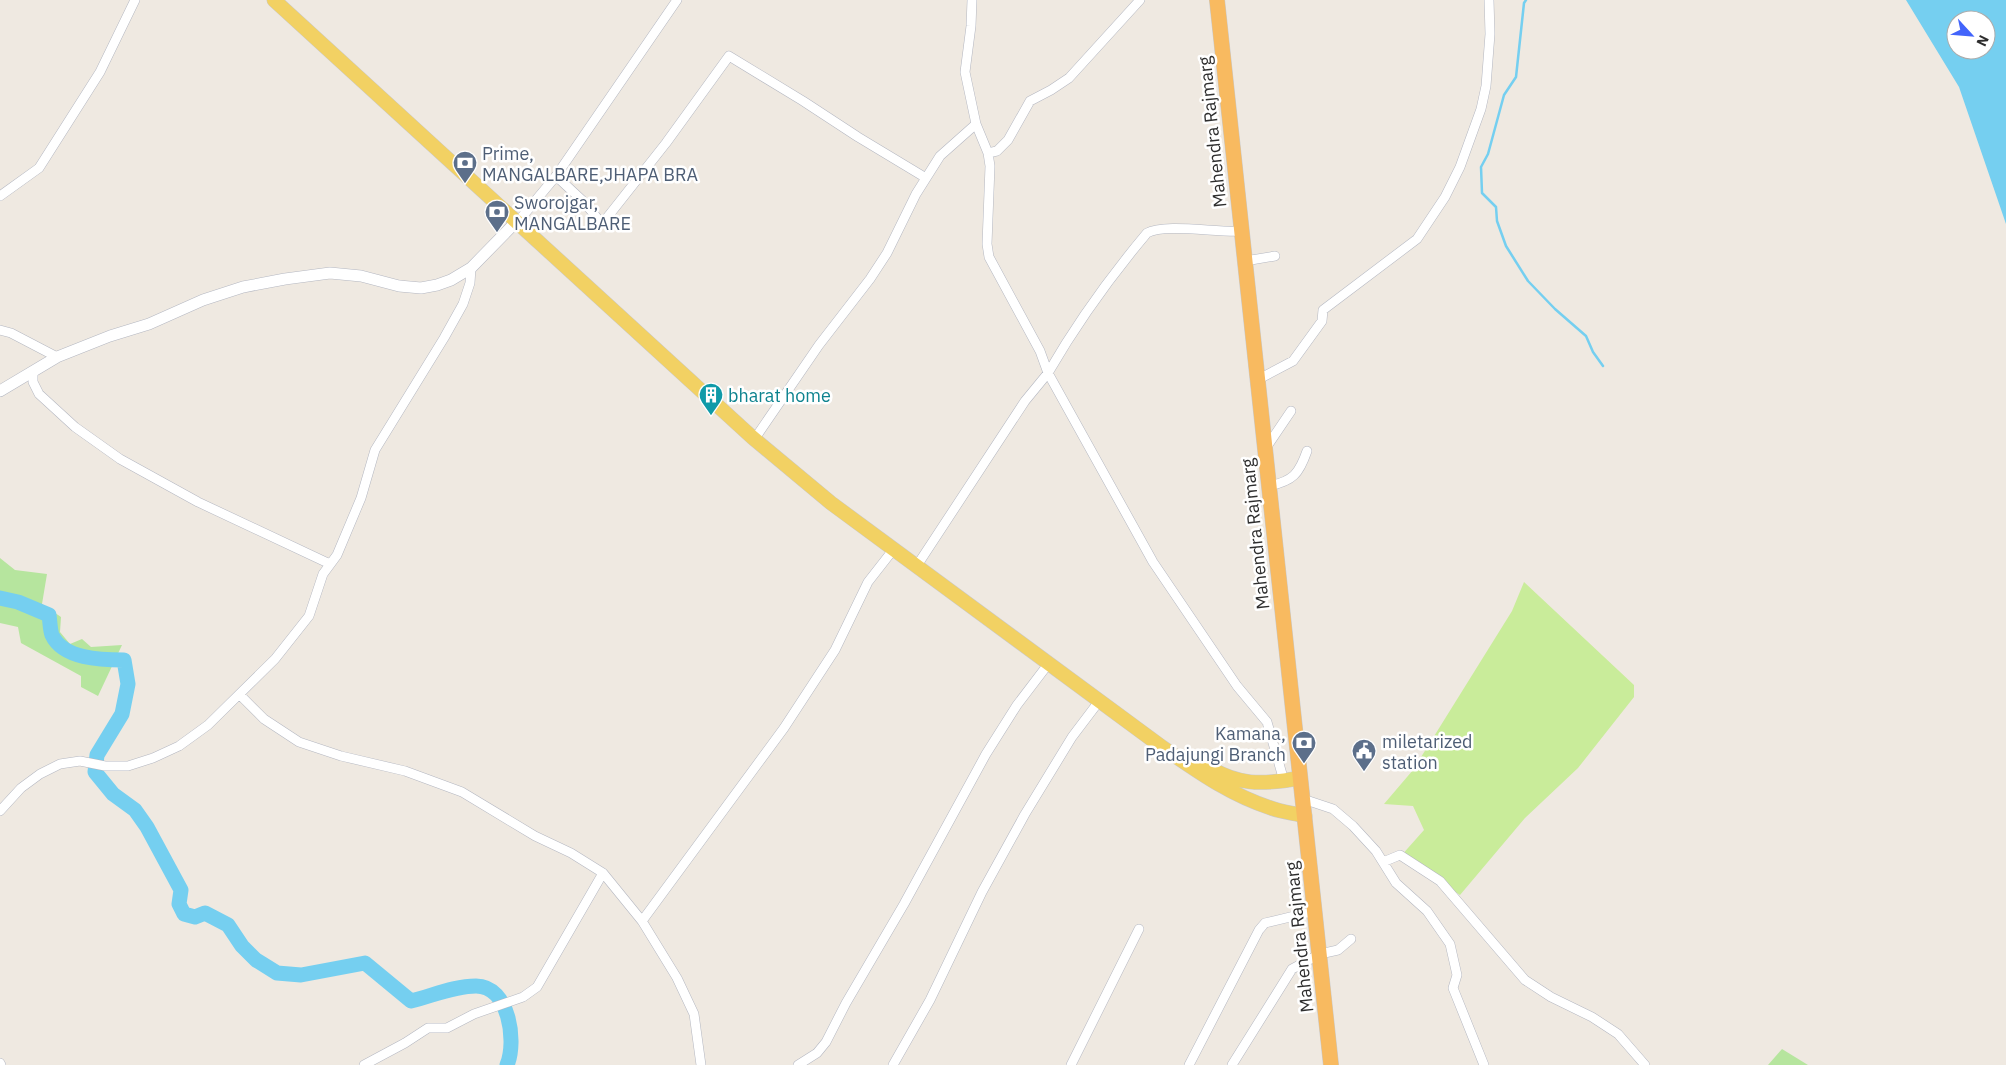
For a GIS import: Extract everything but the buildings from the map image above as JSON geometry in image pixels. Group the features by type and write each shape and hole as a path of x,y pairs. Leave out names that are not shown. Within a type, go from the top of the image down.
{"highway":[{"name":"Mahendra Rajmarg","path":"1217,0 1331,1065"}],"main road":[{"path":"274,0 758,434 836,498 1167,741 1219,774 1237,781 1258,783 1300,778"},
{"path":"283,0 753,438 831,503 1162,747 1214,782 1249,800 1273,809 1305,816"}],"street":[{"path":"0,196 39,168 100,72 135,0"},
{"path":"0,391 57,357 110,336 148,324 203,300 243,288 285,279 330,273 361,276 399,286 421,288 451,280 471,268 518,220 556,176 677,0"},
{"path":"972,0 971,26 965,72 976,124 988,153 990,166 987,244 989,258 1040,351 1048,373 1153,562 1236,686 1267,722 1284,781"},
{"path":"988,153 997,151 1008,140 1030,101 1069,78 1140,0"},
{"path":"1259,379 1293,361 1322,321 1323,310 1418,239 1445,197 1460,167 1481,109 1486,86 1490,34 1489,0"},
{"path":"556,176 584,202 602,224 666,142 729,56 803,101 858,138 926,178"},
{"path":"758,434 819,345 870,279 887,253 926,178 940,156 976,124"},
{"path":"920,561 1025,401 1048,373 1071,334 1147,233 1152,230 1187,229 1242,231"},
{"path":"1245,261 1274,256"},
{"path":"0,810 21,788 40,774 60,764 80,761 105,766 128,766 154,758 179,746 208,725 275,659 309,616 318,587 337,554 361,498 375,450 463,304 470,283 471,268"},
{"path":"0,330 57,357"},
{"path":"33,372 33,382 39,394 62,417 120,459 198,502 330,564"},
{"path":"1265,449 1291,411"},
{"path":"1269,486 1286,482 1295,474 1302,464 1307,451"},
{"path":"642,921 784,728 836,650 868,582 893,550"},
{"path":"798,1065 817,1053 826,1042 986,754 1017,705 1049,663"},
{"path":"240,695 264,719 299,742 341,756 405,771 462,792 535,836 571,853 603,873 642,921 677,978 694,1014 701,1065"},
{"path":"894,1065 930,1000 978,899 1025,814 1072,737 1100,700"},
{"path":"1303,799 1333,809 1366,840 1396,883 1427,911 1450,944 1457,975 1453,988 1484,1065"},
{"path":"1383,862 1400,855 1440,881 1525,980 1551,997 1592,1017 1618,1034 1645,1065"},
{"path":"364,1065 428,1028 447,1028 495,1006 523,997 537,987 603,873"},
{"path":"1189,1065 1258,930 1265,923 1315,911"},
{"path":"1071,1065 1139,929"},
{"path":"1232,1065 1292,969 1320,954 1338,950 1351,939"}],"green space":[{"path":"0,558 15,570 47,574 42,604 61,617 60,632 70,644 82,639 91,647 122,645 98,696 81,687 81,676 21,643 18,627 0,623"},
{"path":"1524,582 1634,685 1634,697 1578,768 1525,818 1460,895 1400,857 1424,830 1413,806 1384,804 1413,770 1512,611"},
{"path":"1782,1049 1808,1065 1768,1065"}],"water":[{"path":"1906,0 2006,0 2006,224 1959,87"}],"waterway":[{"path":"1526,0 1524,3 1516,77 1504,95 1488,154 1481,167 1482,193 1496,207 1497,221 1506,246 1528,281 1555,309 1586,336 1593,352 1603,366"},
{"path":"0,598 18,602 49,615 52,635 57,643 65,649 94,658 124,660 128,684 122,714 97,755 95,772 113,794 135,810 147,827 181,890 179,904 184,914 195,917 205,913 228,925 242,946 256,960 277,973 301,975 365,963 411,1001 468,986 487,988 496,995 508,1016 511,1043 507,1065"}],"place":[{"name":"Prime, MANGALBARE,JHAPA BRA","path":"465,184"},
{"name":"Sworojgar, MANGALBARE","path":"497,233"},
{"name":"bharat home","path":"711,416"},
{"name":"Kamana, Padajungi Branch","path":"1304,764"},
{"name":"miletarized station","path":"1364,772"}]}
